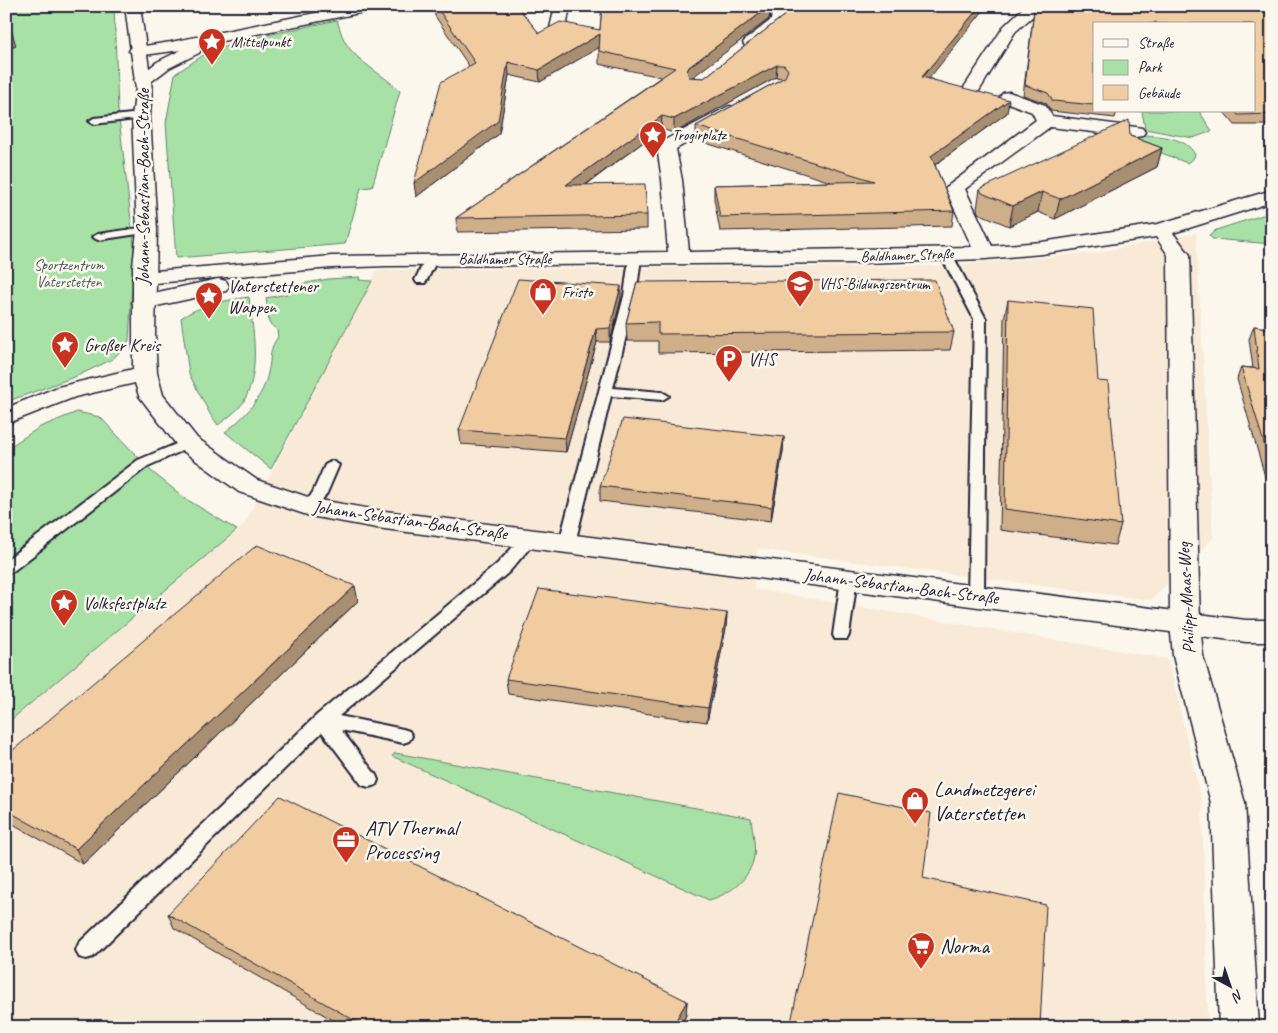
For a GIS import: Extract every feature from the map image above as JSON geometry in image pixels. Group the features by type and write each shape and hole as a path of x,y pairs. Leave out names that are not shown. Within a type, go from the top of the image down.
{"street":[{"name":"Johann-Sebastian-Bach-Straße","path":"132,6 142,80 141,116 147,230 143,278 145,373 151,396 188,443 248,486 310,507 377,519 1246,631 1272,631"},
{"path":"137,51 171,47 374,6"},
{"path":"558,28 563,6"},
{"path":"741,51 779,22 780,6"},
{"path":"970,92 1009,29 1033,9 1032,6"},
{"path":"133,24 156,32 246,32"},
{"path":"142,80 163,65 186,53 246,32"},
{"path":"1009,97 1038,109 1046,121 1136,132"},
{"path":"679,258 672,180 666,147 747,100"},
{"name":"Baldhamer Straße","path":"985,253 955,188 1046,121"},
{"name":"Baldhamer Straße","path":"143,278 332,262 985,253 1042,248 1161,230 1272,196"},
{"name":"Philipp-Maas-Weg","path":"1161,230 1179,255 1183,408 1185,623 1188,656 1228,803 1239,1027"},
{"name":"Baldhamer Straße","path":"143,302 332,262"},
{"path":"6,417 66,392 145,373"}],"lane":[{"path":"94,121 141,116"},
{"path":"98,237 147,230"},
{"path":"946,254 980,319 976,596"},
{"path":"567,543 630,296 635,258"},
{"path":"421,280 431,260"},
{"path":"607,392 662,396"},
{"path":"6,568 143,463 188,443"},
{"path":"310,507 320,493 332,465"},
{"name":"Johann-Sebastian-Bach-Straße","path":"86,950 323,720 503,568 530,538"},
{"path":"841,636 849,579"},
{"path":"323,720 403,736"},
{"path":"323,720 369,780"}],"shaded area":[{"path":"1196,233 1213,538 1151,600 757,549 754,589 1168,659 1202,803 1208,1027 6,1027 6,724 244,525 377,270 939,266 1095,253"}],"green space":[{"name":"Sportzentrum Vaterstetten","path":"6,6 114,6 118,110 134,245 129,341 113,359 77,376 6,402"},
{"path":"337,20 344,40 350,49 400,91 372,187 361,188 345,244 176,258 166,123 175,74 208,52 249,39"},
{"path":"1142,112 1200,112 1212,131 1193,138 1145,129"},
{"path":"1143,135 1165,137 1180,141 1186,144 1195,155 1187,163 1126,139"},
{"path":"1272,212 1272,244 1213,239 1209,236 1216,230"},
{"path":"360,277 359,280 372,281 271,469 225,432 252,407 265,382 271,350 278,337 277,330 269,323 266,298 287,294 285,287 328,279"},
{"path":"249,297 254,350 253,377 242,405 218,425 210,414 189,374 181,318 205,306"},
{"name":"Volksfestplatz","path":"77,412 100,417 151,471 186,499 237,530 6,724 6,449 40,427"},
{"path":"395,753 751,818 754,845 753,861 742,881 730,891 709,900 392,756"}],"building":[{"path":"436,6 517,6 539,33 560,22 600,30 602,6 770,6 689,67 687,71 689,77 704,78 786,14 787,6 980,6 922,77 1009,100 931,156 954,211 720,217 714,185 874,181 696,126 785,77 788,70 784,65 777,65 674,119 662,116 566,185 645,184 647,215 456,218 675,68 599,51 600,34 539,70 508,62 498,121 414,183 441,82 475,63"},
{"path":"1038,6 1272,6 1272,114 1238,115 1236,112 1256,112 1256,22 1093,22 1093,105 1053,101 1048,93 1025,85 1034,10"},
{"path":"1129,120 1130,136 1162,148 1060,199 1042,192 1013,206 982,193 980,189"},
{"path":"518,279 621,286 610,328 596,329 565,438 459,430"},
{"path":"935,280 954,332 658,334 658,322 626,323 637,282"},
{"path":"1008,300 1093,309 1098,381 1108,382 1121,525 1005,509"},
{"path":"1254,326 1272,329 1272,470 1241,367 1259,369"},
{"path":"623,419 784,437 772,507 600,486"},
{"path":"257,545 355,586 76,849 6,810 6,756"},
{"path":"539,589 727,613 708,708 506,679"},
{"name":"Norma","path":"839,793 931,813 923,878 1046,905 1040,1027 790,1027"},
{"path":"280,796 687,1001 672,1027 366,1027 168,914"}],"place":[{"name":"Mittelpunkt","path":"212,66"},
{"name":"Trogirplatz","path":"653,159"},
{"name":"VHS-Bildungszentrum","path":"800,308"},
{"name":"Fristo","path":"543,316"},
{"name":"Vaterstettener Wappen","path":"209,320"},
{"name":"Großer Kreis","path":"65,369"},
{"name":"VHS","path":"729,383"},
{"name":"Volksfestplatz","path":"64,627"},
{"name":"Landmetzgerei Vaterstetten","path":"915,825"},
{"name":"ATV Thermal Processing","path":"346,864"},
{"name":"Norma","path":"921,970"}]}
